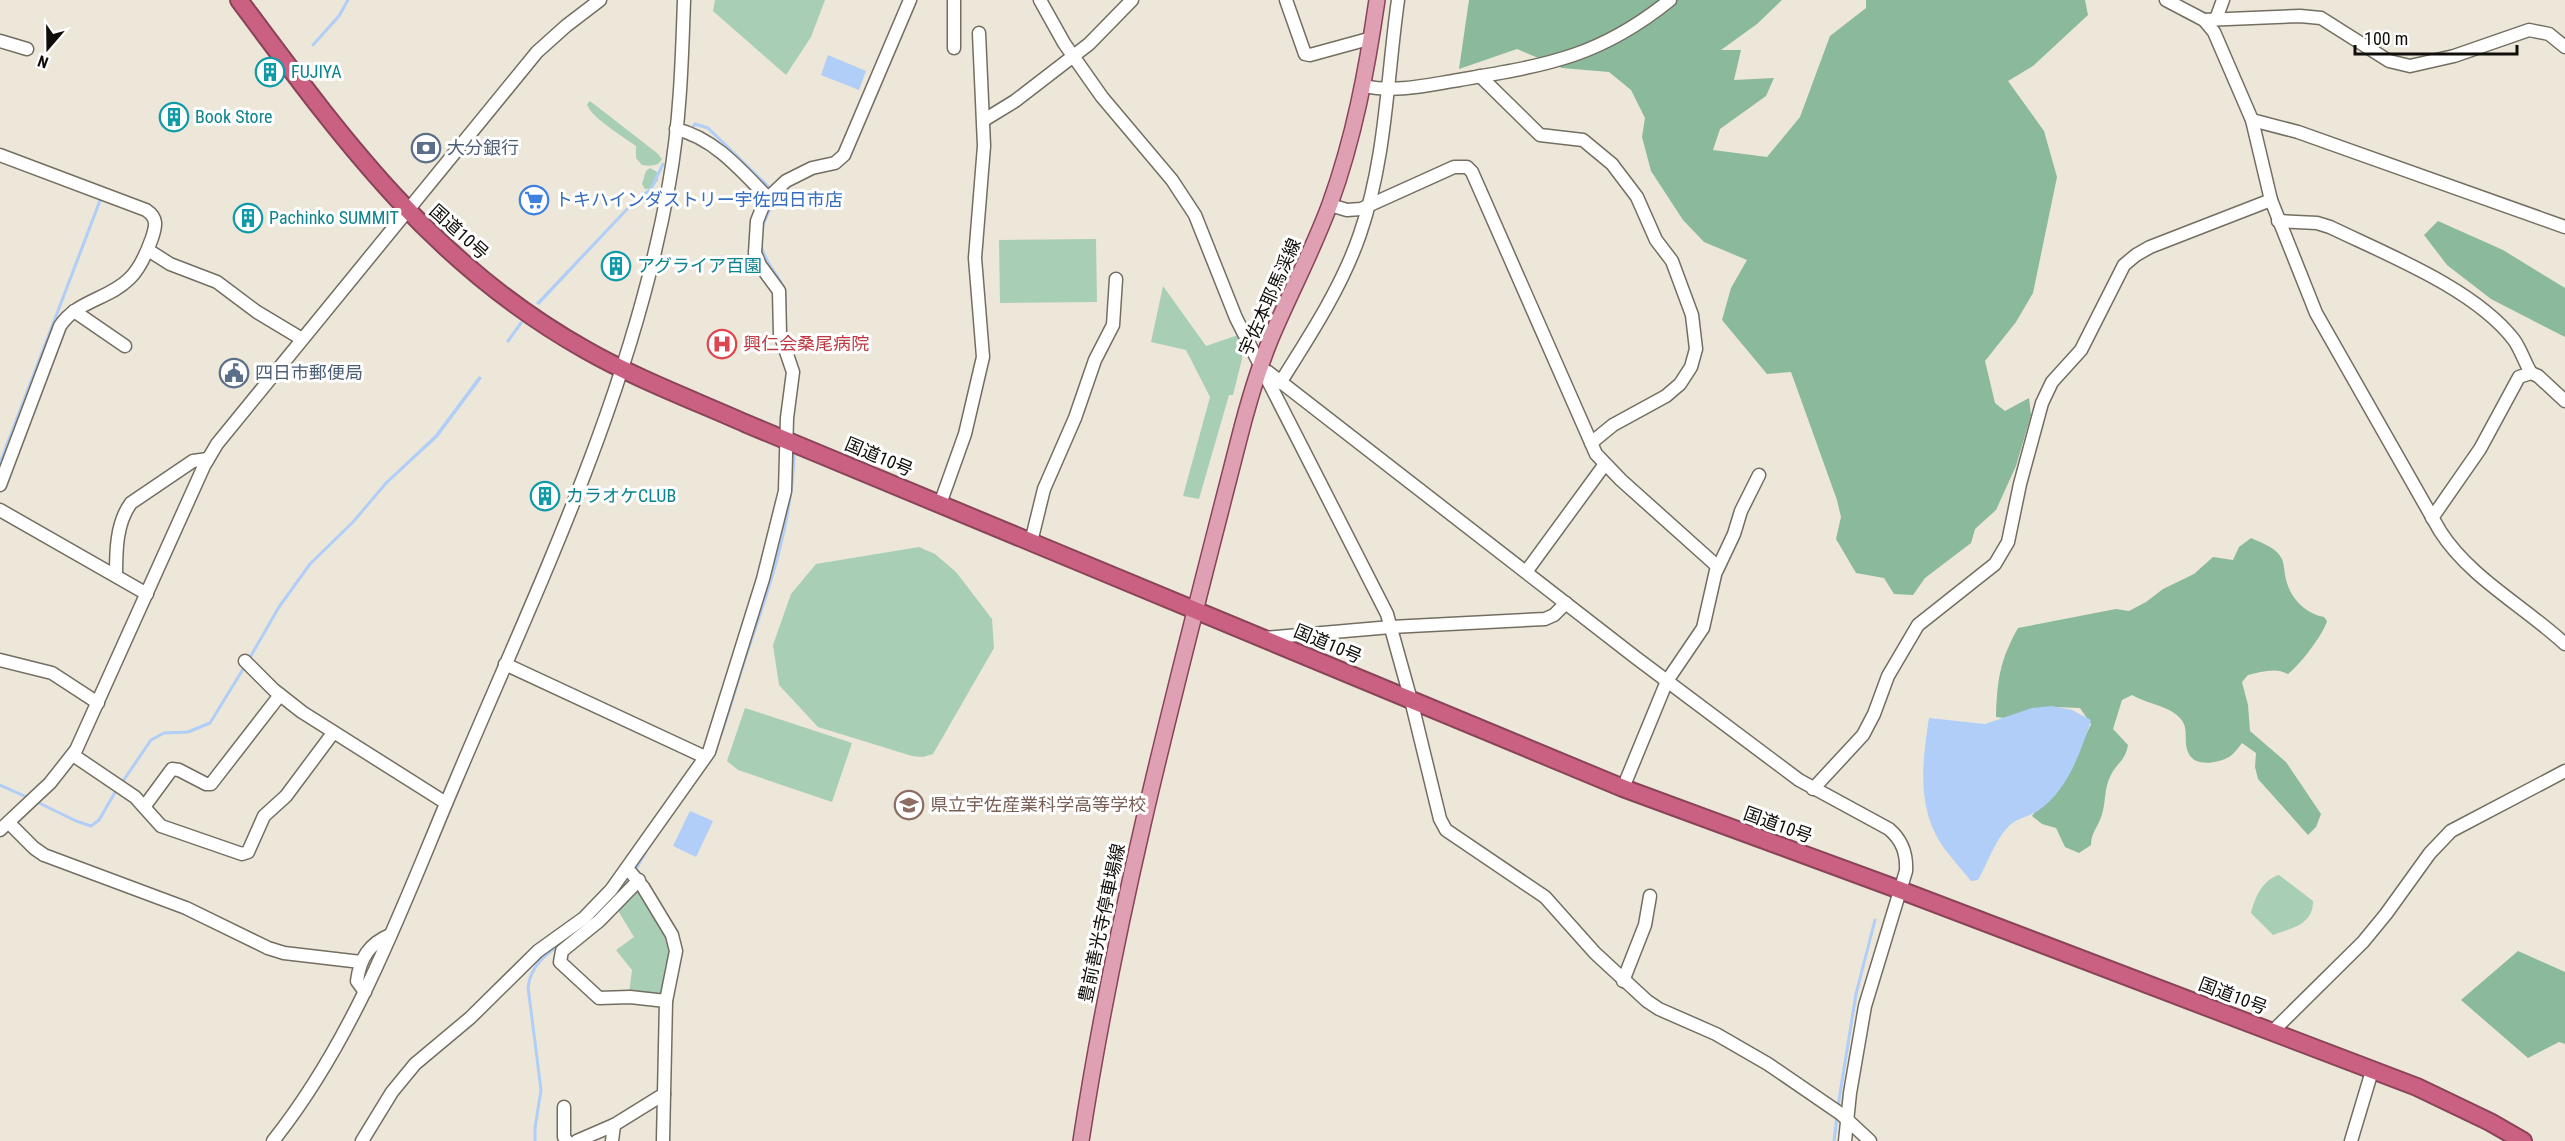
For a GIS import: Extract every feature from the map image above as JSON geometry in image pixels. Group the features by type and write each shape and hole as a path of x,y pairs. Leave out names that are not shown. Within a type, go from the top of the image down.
{"highway":[{"name":"国道10号","path":"238,0 344,140 407,211 468,267 509,300 584,349 622,369 786,440 1623,788 1900,890 2372,1071 2442,1099 2523,1141"}],"main road":[{"name":"宇佐本耶馬渓線","path":"1195,610 1241,431 1261,364 1330,206 1364,86 1377,0"},
{"name":"豊前善光寺停車場線","path":"1081,1141 1106,993 1195,610"}],"street":[{"path":"362,962 284,953 268,948 186,909 44,855 4,826 50,783 73,755 208,459 232,424 537,52 600,0"},
{"path":"273,1141 329,1062 365,992 589,463 622,369 664,208 676,129 684,0"},
{"path":"362,1141 392,1092 415,1064 470,1018 538,951 593,909 627,868 705,757 714,739 780,516 784,491 788,401 793,372 780,334 779,291 757,259 754,245 759,213 768,198 797,174 833,164 844,155 910,0"},
{"path":"954,0 954,48"},
{"path":"1040,0 1073,56 1113,112 1189,204 1209,247 1236,318 1384,608 1411,700 1440,819 1446,830 1545,897 1623,981 1659,1009 1716,1034 1768,1064 1841,1115 1870,1141"},
{"path":"984,120 1015,101 1073,56 1099,34 1132,0"},
{"path":"1286,0 1305,54 1310,55 1372,38"},
{"path":"1280,383 1304,345 1347,266 1368,207 1384,128 1398,0"},
{"path":"1364,86 1388,90 1546,64 1590,50 1628,30 1670,0"},
{"path":"2166,0 2210,19 2300,16 2321,18 2389,61 2410,66 2454,56 2529,30 2549,34 2565,47"},
{"path":"2210,19 2223,0"},
{"path":"2210,19 2252,120 2278,221 2330,339 2447,542 2462,559 2565,644"},
{"path":"940,504 965,434 983,357 975,258 984,146 980,33"},
{"path":"0,41 27,49"},
{"path":"1480,76 1540,135 1583,140 1612,164 1638,197 1656,240 1672,261 1692,315 1696,353 1688,373 1680,384 1666,396 1612,425 1590,443"},
{"path":"2252,120 2298,132 2565,226"},
{"path":"676,129 703,139 738,168 768,198"},
{"path":"0,155 150,213 156,224 148,250 134,274 125,283 74,311 64,320 56,334 0,485"},
{"path":"1330,206 1347,210 1368,207 1454,166 1462,165 1472,172 1590,443 1605,464 1714,562 1717,570"},
{"path":"1813,789 1863,735 1888,676 1918,625 1995,564 2002,554 2008,542 2020,484 2042,403 2052,382 2081,350 2124,265 2150,247 2271,200"},
{"path":"2278,221 2318,223 2330,227 2434,278 2493,318 2514,341 2531,373 2538,376 2565,401"},
{"path":"148,250 170,264 217,282 256,312 302,339"},
{"path":"1031,542 1044,489 1075,418 1099,352 1113,325 1116,279"},
{"path":"74,311 125,346"},
{"path":"1261,364 1280,383 1667,681 1813,789 1895,834 1906,857 1906,871 1877,960 1865,1006 1841,1115 1845,1141"},
{"path":"2432,518 2480,449 2519,377 2531,373"},
{"path":"116,576 119,534 125,512 131,503 193,461 208,459"},
{"path":"1526,572 1605,464"},
{"path":"1623,788 1667,681 1703,628 1717,570 1734,534 1741,511 1760,475"},
{"path":"0,510 147,594"},
{"path":"1263,638 1391,627 1545,619 1554,615 1566,603"},
{"path":"0,660 52,673 98,703"},
{"path":"245,661 280,695 333,733 446,803"},
{"path":"505,664 705,757"},
{"path":"144,807 172,769 211,784 280,695"},
{"path":"73,755 135,797 157,824 245,854 264,816 286,796 333,733"},
{"path":"2272,1032 2363,942 2430,853 2451,831 2565,771"},
{"path":"627,868 639,880 675,943 676,951 666,1001 663,1141"},
{"path":"639,880 599,921 561,951 560,962 599,998 630,997 666,1001"},
{"path":"1623,981 1645,925 1650,896"},
{"path":"365,992 357,981 362,962 372,944 390,935"},
{"path":"2351,1141 2372,1071"},
{"path":"577,1141 614,1125 664,1094"},
{"path":"564,1107 564,1137 567,1141"},
{"path":"612,1141 614,1125"}],"green space":[{"path":"715,0 825,0 811,37 786,75 713,11"},
{"path":"1469,0 1782,0 1757,24 1721,50 1741,50 1734,80 1774,78 1766,96 1720,129 1713,150 1767,157 1800,117 1830,36 1866,8 1866,0 2085,0 2088,15 2033,66 2008,81 2044,131 2057,177 2033,293 2016,322 1985,361 1995,403 2005,411 2029,398 2031,415 2016,466 1996,510 1975,529 1971,543 1925,578 1913,595 1894,594 1884,578 1856,573 1836,539 1841,517 1837,500 1791,372 1767,374 1722,320 1731,288 1747,260 1704,242 1683,220 1651,171 1642,137 1645,118 1631,90 1609,72 1562,68 1517,49 1459,69"},
{"path":"590,101 657,153 662,159 660,162 654,165 642,165 636,158 636,146 594,115 587,104"},
{"path":"650,168 657,172 658,180 652,188 645,189 642,184 646,171"},
{"path":"2438,221 2503,250 2565,288 2565,337 2491,299 2447,265 2424,235"},
{"path":"1096,239 1097,302 1000,303 999,240"},
{"path":"1163,286 1206,346 1238,335 1242,351 1233,395 1229,395 1199,499 1183,496 1210,397 1186,350 1151,342"},
{"path":"2251,538 2269,546 2280,555 2292,595 2306,609 2324,617 2327,621 2310,650 2288,674 2273,670 2248,675 2242,682 2248,705 2250,731 2286,762 2321,814 2316,827 2308,835 2258,779 2255,767 2256,753 2242,743 2233,754 2224,759 2207,763 2195,760 2188,752 2184,725 2179,717 2169,710 2132,695 2122,700 2113,729 2128,745 2127,751 2112,772 2108,782 2101,818 2092,836 2091,845 2079,853 2065,847 2056,828 2042,824 2032,816 2065,772 2091,724 2080,708 2056,707 2012,719 1996,717 2001,671 2007,650 2018,628 2116,609 2129,611 2163,589 2194,574 2213,557 2233,560 2239,547"},
{"path":"919,547 935,554 956,572 992,619 994,648 933,754 923,757 912,756 818,727 779,685 773,645 791,594 816,564"},
{"path":"745,708 852,743 832,802 738,770 727,761"},
{"path":"2279,875 2313,901 2312,909 2305,920 2273,935 2251,913 2264,885"},
{"path":"637,889 643,890 670,945 670,960 662,997 629,993 632,970 616,950 634,937 617,909"},
{"path":"2518,951 2565,972 2565,1044 2559,1042 2528,1058 2461,1000"}],"water":[{"path":"828,55 866,71 859,90 821,75"},
{"path":"629,205 631,207 539,305 536,303"},
{"path":"479,376 482,378 438,437 385,486 383,484 435,435"},
{"path":"2052,706 2072,710 2091,720 2078,758 2065,782 2049,802 2039,810 2010,825 2003,833 1978,880 1971,881 1937,837 1926,808 1923,778 1929,718 1985,724 2032,708"},
{"path":"690,811 713,821 696,857 673,846"}],"waterway":[{"path":"313,45 339,16 348,0"},
{"path":"691,130 695,124 708,128 772,190"},
{"path":"629,207 651,189 663,164"},
{"path":"0,463 101,198"},
{"path":"762,227 774,200"},
{"path":"761,245 764,256 784,291 785,313"},
{"path":"508,341 521,323"},
{"path":"788,340 797,367"},
{"path":"721,735 779,553 789,505 794,456"},
{"path":"248,661 279,607 310,564 353,522 387,482"},
{"path":"121,784 151,740 164,733 188,732 210,723 245,666"},
{"path":"0,785 29,798"},
{"path":"35,801 91,826 99,820 117,789"},
{"path":"635,871 649,846"},
{"path":"591,920 631,877"},
{"path":"1838,1106 1856,994 1875,920"},
{"path":"535,1141 541,1090 528,987 532,973 540,961 563,943"},
{"path":"1834,1141 1837,1116"}],"place":[{"name":"FUJIYA","path":"270,72"},
{"name":"Book Store","path":"174,117"},
{"name":"大分銀行","path":"426,148"},
{"name":"トキハインダストリー宇佐四日市店","path":"534,200"},
{"name":"Pachinko SUMMIT","path":"248,218"},
{"name":"アグライア百園","path":"616,266"},
{"name":"興仁会桑尾病院","path":"722,344"},
{"name":"四日市郵便局","path":"234,373"},
{"name":"カラオケCLUB","path":"545,496"},
{"name":"県立宇佐産業科学高等学校","path":"909,805"}]}
